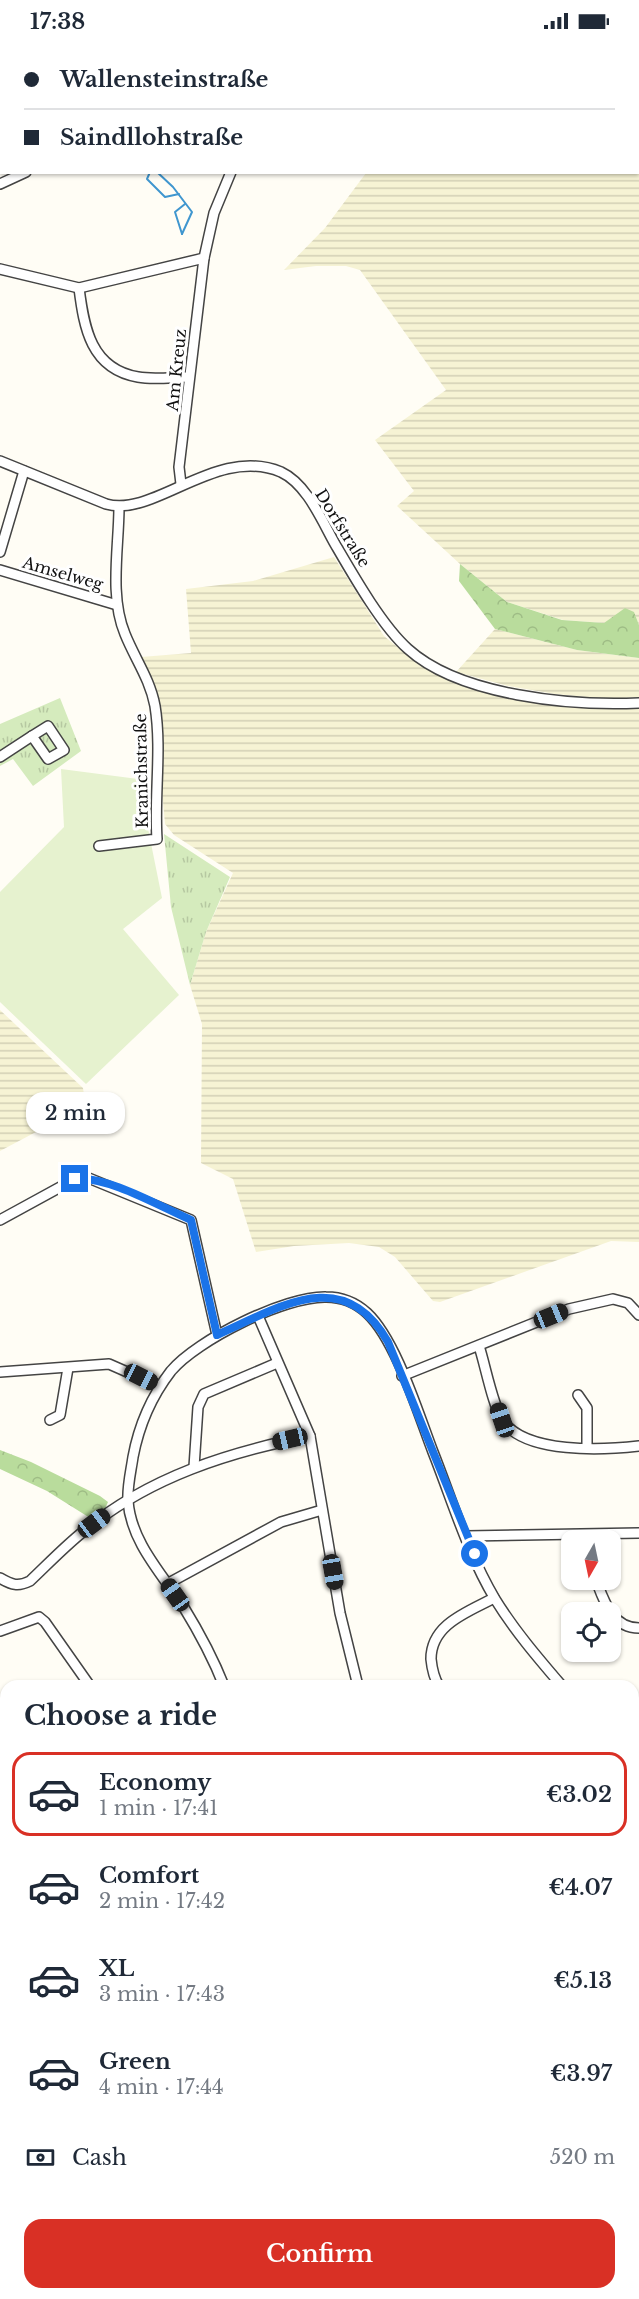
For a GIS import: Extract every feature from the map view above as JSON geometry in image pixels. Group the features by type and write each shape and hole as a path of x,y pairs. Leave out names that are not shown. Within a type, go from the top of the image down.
{"street":[{"path":"0,184 22,174"},
{"name":"Am Kreuz","path":"181,484 179,467 204,258 214,213 230,174"},
{"path":"0,269 79,288 204,258"},
{"path":"79,288 88,338 106,362 122,373 139,378 189,377"},
{"path":"0,461 106,504 119,507"},
{"name":"Dorfstraße","path":"119,507 138,503 205,475 238,468 263,468 286,475 310,502 340,553 395,636 417,656 433,666 473,682 536,697 593,703 639,703"},
{"path":"0,552 24,471"},
{"name":"Kranichstraße","path":"99,846 157,839 157,735 154,705 139,658 125,634 117,605 119,507"},
{"name":"Amselweg","path":"0,570 117,605"},
{"path":"0,757 32,736"},
{"path":"0,1220 75,1179 86,1178 191,1220 217,1335"},
{"path":"221,1680 204,1641 138,1538 128,1501 136,1443 143,1417 159,1386 181,1359 217,1335 258,1316 306,1299 326,1297 347,1300 366,1311 379,1326 495,1598 530,1649 557,1680"},
{"path":"402,1376 570,1309 613,1299 628,1302 639,1315"},
{"path":"258,1316 310,1436 340,1613 357,1680"},
{"path":"479,1346 502,1420 522,1437 540,1443 587,1447 639,1446"},
{"path":"194,1467 198,1407 204,1394 278,1363"},
{"path":"0,1372 109,1364 159,1386"},
{"path":"50,1420 60,1414 68,1368"},
{"path":"578,1395 587,1408 587,1447"},
{"path":"0,1578 11,1584 21,1585 30,1581 83,1531 166,1479 244,1450 310,1436"},
{"path":"167,1584 281,1522 322,1510"},
{"path":"621,1534 639,1533"},
{"path":"467,1536 561,1537"},
{"path":"601,1590 613,1617 621,1624 639,1628"},
{"path":"437,1680 432,1667 431,1654 439,1632 446,1624 495,1598"},
{"path":"0,1631 39,1617 45,1622 86,1680"}],"shaded area":[{"path":"365,174 639,174 639,625 634,613 604,623 563,620 507,602 460,564 397,506 414,491 375,440 446,390 360,270 346,266 316,266 284,270 325,228"},
{"path":"334,557 384,636 419,665 454,681 552,704 639,709 639,1242 611,1241 440,1302 433,1301 395,1257 379,1247 349,1243 294,1246 256,1252 233,1179 201,1163 202,1024 190,985 206,932 233,873 174,835 165,824 153,689 141,657 191,653 186,589 253,581"},
{"path":"495,629 577,650 639,658 639,697 608,699 555,694 508,686 456,672"},
{"path":"0,1010 83,1088 85,1101 70,1114 0,1151"}],"green space":[{"path":"460,564 507,602 562,620 604,623 625,608 634,612 639,625 639,658 577,650 495,629 459,581"},
{"path":"60,698 81,751 33,786 13,759 0,766 0,724"},
{"path":"61,769 138,779 162,898 123,929 179,995 86,1084 0,1002 0,892 64,827"},
{"path":"164,834 230,877 206,932 190,985 171,907"},
{"path":"0,1450 31,1462 100,1496 108,1502 104,1511 90,1518 47,1491 0,1469"}],"waterway":[{"path":"149,174 147,179 165,197 179,194"},
{"path":"159,174 173,187 192,212 182,234"},
{"path":"182,234 175,212 185,204"}],"route":[{"path":"75,1179 86,1178 118,1189 191,1220 217,1335 258,1316 306,1299 326,1297 347,1300 366,1311 379,1326 388,1342 475,1554"}]}
